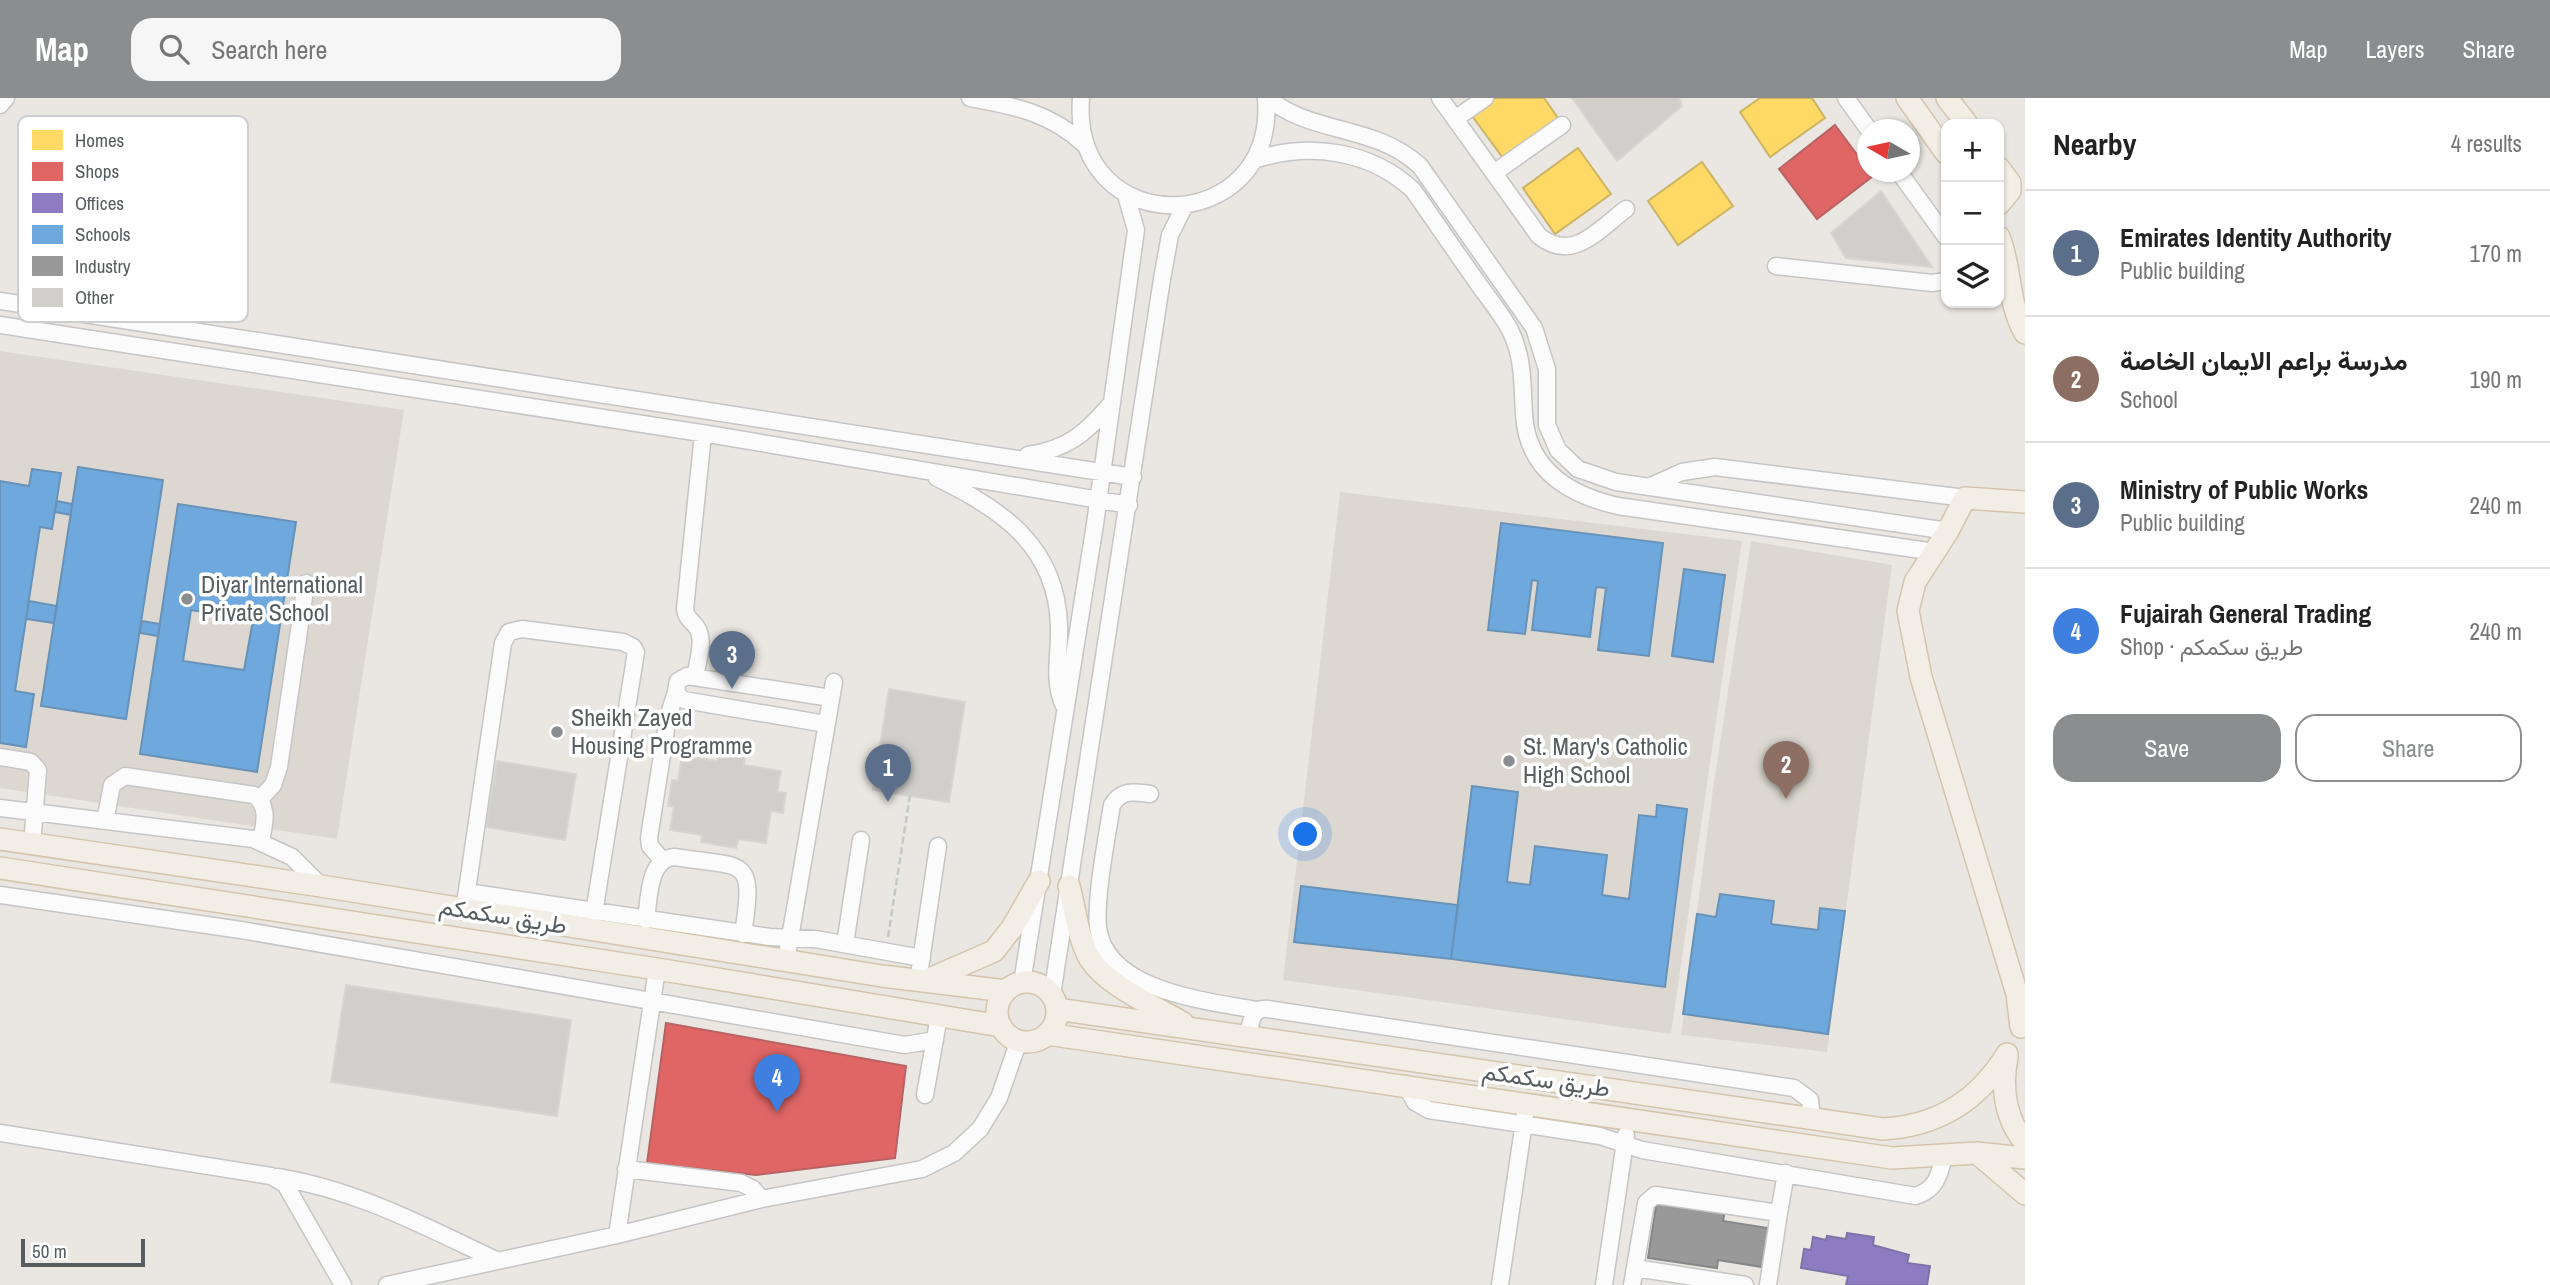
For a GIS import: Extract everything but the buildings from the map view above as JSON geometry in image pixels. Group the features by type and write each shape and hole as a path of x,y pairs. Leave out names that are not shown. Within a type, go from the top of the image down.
{"main road":[{"path":"1908,98 1941,146"},
{"path":"1947,98 1963,119"},
{"path":"2004,175 2010,183 2010,191 2004,198"},
{"path":"2001,245 2008,267 2013,308 2025,333"},
{"path":"1967,498 1922,569 1910,597 1911,634 1921,677 2017,994 2023,1024"},
{"path":"1967,498 2025,502"},
{"path":"1967,498 1976,503 2025,511"},
{"name":"طريق سكمكم","path":"0,839 321,886 466,901 786,961 921,981 1014,987"},
{"name":"طريق سكمكم","path":"0,868 657,969 1001,1026"},
{"path":"921,981 994,951 1013,928 1039,881"},
{"path":"1069,886 1085,948 1094,965 1112,981 1191,1028"},
{"path":"1041,985 1054,1002 1055,1023 1047,1034 1034,1041 1019,1040 1001,1026 998,1012 1014,987 1041,985"},
{"name":"طريق سكمكم","path":"1054,1002 1191,1028 1883,1129 1926,1123 1946,1115 1973,1096 1996,1072 2023,1024"},
{"name":"طريق سكمكم","path":"1047,1034 1405,1084 1525,1113 1628,1118 1892,1158 1977,1153 2025,1158"},
{"path":"2007,1054 2005,1098 2014,1127 2025,1143"},
{"path":"1977,1153 2025,1194"}],"street":[{"path":"0,105 6,98"},
{"path":"970,98 1027,109 1050,118 1085,146"},
{"path":"1081,98 1081,130 1085,146 1095,165 1109,182 1126,195 1154,205 1184,206 1212,199 1236,183 1254,160 1265,129 1267,98 1299,116 1378,138 1407,154 1420,166 1534,328 1547,369 1547,425 1558,450 1567,460 1590,475 1649,487 1948,531"},
{"path":"1440,98 1539,236 1557,248 1570,247 1586,239 1626,209"},
{"path":"1455,119 1485,98"},
{"path":"1846,98 1861,119"},
{"path":"1494,173 1562,125"},
{"path":"1254,160 1291,149 1339,154 1397,174 1413,190 1508,328 1521,357 1524,417 1530,443 1544,469 1564,487 1596,501 1618,506 1935,552"},
{"path":"1906,182 1941,230"},
{"path":"1014,987 1039,881 1102,472 1136,230 1126,195"},
{"path":"1054,1002 1069,886 1170,235 1184,206"},
{"path":"1776,266 1932,283 1941,282"},
{"path":"0,301 18,304"},
{"path":"135,322 1133,477"},
{"path":"0,325 708,434 1129,505"},
{"path":"1012,458 1068,445 1087,431 1111,403"},
{"path":"695,677 701,638 698,629 686,617 685,609 698,505 697,472 708,434"},
{"path":"1649,487 1682,472 1722,467 1967,498"},
{"path":"919,470 972,494 1000,512 1035,550 1049,576 1056,600 1059,628 1057,685 1066,709"},
{"path":"260,799 277,776 306,583"},
{"path":"594,913 636,658 633,647 623,642 515,629 505,637 466,901 594,913 743,934 845,944 922,958"},
{"path":"662,860 650,846 649,838 668,717 678,681 695,677 832,690 786,961"},
{"path":"676,692 684,701 827,724"},
{"path":"0,757 36,765 40,775 32,845"},
{"path":"105,821 112,785 125,776 248,793 260,799 266,812 261,841"},
{"path":"1150,794 1128,792 1119,796 1112,805 1098,918 1105,950 1128,973 1166,990 1257,1010 1268,1009 1794,1088 1810,1100 1812,1120"},
{"path":"0,808 261,841 292,857 321,886"},
{"path":"845,944 861,840"},
{"path":"921,981 938,846"},
{"path":"662,860 674,857 741,870 749,884 743,934"},
{"path":"646,920 651,886 662,860"},
{"path":"0,895 241,930 652,999 905,1045 935,1040"},
{"path":"617,1235 657,969"},
{"path":"1248,1036 1253,1014 1257,1010"},
{"path":"925,1095 939,1016"},
{"path":"387,1285 617,1235 762,1199 905,1174 939,1162 954,1153 981,1129 991,1114 1019,1040"},
{"path":"1500,1285 1525,1113 1624,1144 1916,1196 1935,1185 1944,1157"},
{"path":"1604,1285 1628,1118"},
{"path":"0,1133 320,1184 374,1202 496,1260"},
{"path":"626,1169 741,1184 752,1189 762,1199"},
{"path":"1768,1285 1786,1173"},
{"path":"271,1176 285,1184 343,1285"},
{"path":"1632,1285 1646,1203 1655,1195 1779,1213"},
{"path":"1634,1268 1745,1285"}],"path":[{"path":"886,951 910,795"}],"shaded area":[{"name":"Diyar International Private School","path":"0,351 404,410 337,839 0,788"},
{"name":"St. Mary's Catholic High School","path":"1340,492 1742,541 1671,1034 1283,980"},
{"path":"1751,541 1892,565 1827,1052 1681,1035 1713,789"}],"place":[{"name":"Diyar International Private School","path":"187,599"},
{"name":"Ministry of Public Works","path":"732,689"},
{"name":"Sheikh Zayed Housing Programme","path":"557,732"},
{"name":"St. Mary's Catholic High School","path":"1509,761"},
{"name":"مدرسة براعم الايمان الخاصة","path":"1786,799"},
{"name":"Emirates Identity Authority","path":"888,802"},
{"name":"Fujairah General Trading","path":"777,1112"}]}
